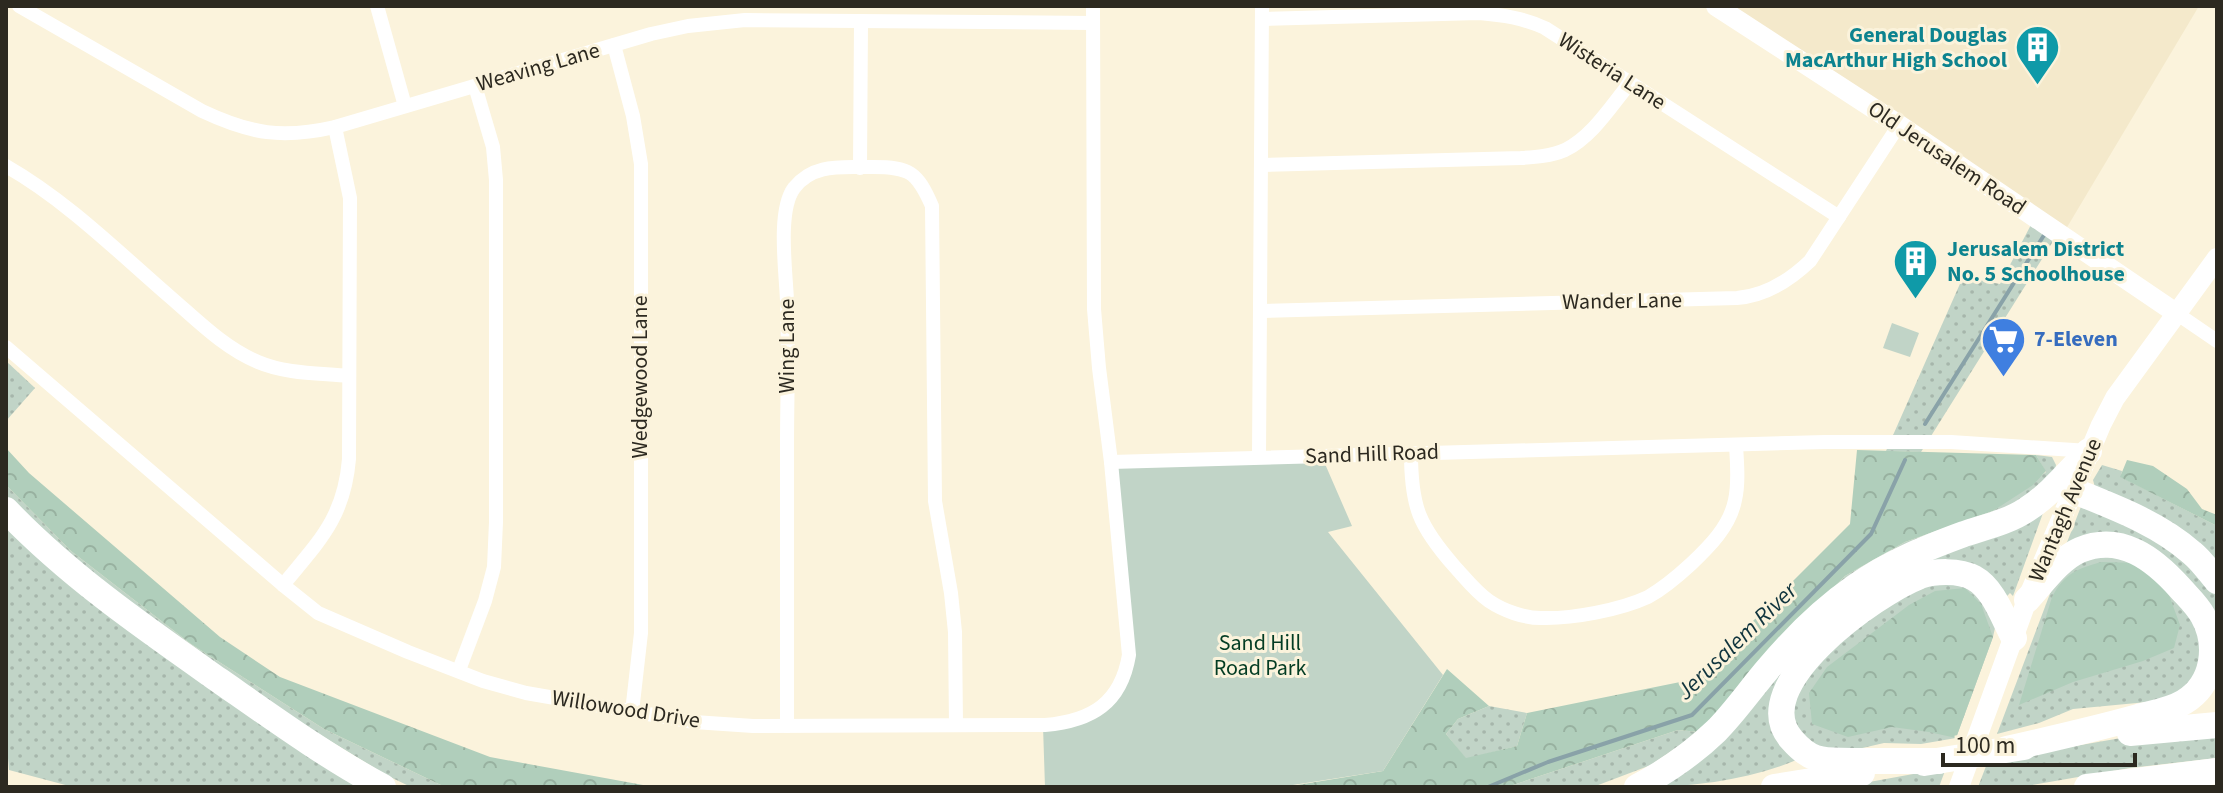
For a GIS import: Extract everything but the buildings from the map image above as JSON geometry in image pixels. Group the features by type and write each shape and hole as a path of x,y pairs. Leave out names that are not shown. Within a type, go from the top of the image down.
{"highway":[{"path":"1637,787 1664,773 1718,728 1811,621 1854,587 1923,550 2027,510 2089,451"},
{"path":"2072,490 2132,514 2171,536 2194,555 2217,581"},
{"path":"6,510 96,591 150,632 315,745 383,787"},
{"path":"2007,749 2095,729 2184,702 2205,681 2212,659 2211,635 2196,606 2162,568 2132,548 2111,545 2082,549 2070,556 2027,600"},
{"path":"1939,761 1817,759 1800,749 1787,735 1781,719 1786,687 1840,627 1920,576 1939,572 1974,578 1990,591 2014,638"},
{"path":"1774,787 2007,749 2217,725"},
{"path":"2087,787 2217,771"}],"main road":[{"name":"Old Jerusalem Road","path":"1716,6 1899,125 2176,313"},
{"name":"Wantagh Avenue","path":"1959,787 2027,600 2089,451 2115,398 2217,258"}],"street":[{"name":"Weaving Lane","path":"19,6 227,122 257,132 287,135 335,127 688,26 801,13 861,21 1093,23"},
{"path":"377,6 405,106"},
{"path":"947,6 947,22"},
{"path":"1093,6 1094,309 1111,462"},
{"path":"1259,457 1262,13"},
{"name":"Wisteria Lane","path":"1262,13 1479,13 1528,20 1839,217"},
{"path":"860,168 861,21"},
{"name":"Wedgewood Lane","path":"614,45 633,116 641,164 641,633 632,712"},
{"path":"1261,165 1550,155 1587,135 1630,83"},
{"path":"459,670 485,601 494,567 496,522 496,180 493,147 475,86"},
{"name":"Wander Lane","path":"1260,311 1743,298 1776,288 1810,261 1899,125"},
{"path":"283,585 327,532 344,494 349,459 350,198 335,127"},
{"path":"6,166 68,208 223,343 257,362 280,370 349,376"},
{"name":"Wing Lane","path":"787,726 788,309 785,226 787,202 794,188 808,174 829,167 889,167 909,172 922,183 932,206 935,501 954,619 956,725"},
{"path":"2176,313 2217,341"},
{"name":"Willowood Drive","path":"6,347 318,613 483,681 526,693 694,722 753,726 1067,723 1104,706 1116,692 1126,671 1129,655 1111,462"},
{"name":"Sand Hill Road","path":"1111,462 1825,442 1914,442 2089,451"},
{"path":"1411,453 1411,482 1417,515 1438,548 1490,602 1524,616 1540,618 1566,617 1622,606 1647,597 1674,580 1707,549 1731,514 1736,499 1736,445"}],"shaded area":[{"path":"1722,6 2199,6 2063,234"}],"green space":[{"path":"2034,219 2057,235 1921,452 1886,451 1963,277 2000,284"},
{"path":"1892,323 1919,333 1910,357 1883,348"},
{"path":"6,361 35,388 6,421"},
{"path":"6,448 29,473 220,637 280,677 490,757 654,787 445,787 324,729 191,644 71,551 6,485"},
{"path":"1857,450 2036,455 2046,471 2033,485 1993,511 1905,542 1845,576 1699,732 1678,730 1507,787 1285,787 1383,771 1447,669 1489,706 1458,719 1446,734 1466,758 1517,746 1527,713 1695,679 1850,524"},
{"path":"2036,455 2052,457 2056,465 2054,474 2023,502 1763,661 1845,576 1905,542 1993,511 2046,472"},
{"name":"Sand Hill Road Park","path":"1322,457 1352,526 1328,532 1443,675 1383,771 1280,787 1045,787 1043,726 1084,720 1128,671 1113,463"},
{"path":"2127,460 2153,466 2187,489 2202,509 2217,515 2217,526 2120,477"},
{"path":"2102,465 2122,471 2121,477 2217,526 2217,569 2096,491 2093,480"},
{"path":"6,485 71,551 191,644 324,729 445,787 411,787 268,703 108,590 6,498"},
{"path":"2082,504 2144,526 2217,590 2217,619 2156,552 2064,550"},
{"path":"2043,513 2013,596 2010,593 2005,598 1923,565 1778,689 1801,758 1726,780 1649,787 1805,638 1919,558"},
{"path":"6,520 373,787 73,787 9,770 6,758"},
{"path":"2130,553 2198,620 2201,668 2186,688 2158,701 2073,709 2039,723 1997,734 2057,575 2071,561"},
{"path":"2102,562 2139,563 2168,592 2180,625 2174,648 2143,661 2073,682 2019,705 2052,597 2073,573"},
{"path":"1938,575 1971,580 1997,619 1956,738 1921,744 1884,743 1845,752 1821,752 1799,738 1788,693 1841,634"},
{"path":"1965,588 1981,604 1993,637 1956,738 1892,727 1848,737 1812,724 1809,693 1827,667 1909,605 1935,591"},
{"path":"1489,706 1527,713 1517,746 1466,759 1446,734 1458,719"},
{"path":"1678,730 1699,732 1651,765 1593,787 1507,787"},
{"path":"2217,730 2217,758 2130,768 2021,787 1978,787 1988,761 2121,738"},
{"path":"1946,768 1939,787 1842,787"}],"waterway":[{"name":"Jerusalem River","path":"1925,424 2046,232"},
{"name":"Jerusalem River","path":"1488,787 1548,762 1692,715 1871,534 1905,460"}],"place":[{"name":"General Douglas MacArthur High School","path":"2038,87"},
{"name":"Jerusalem District No. 5 Schoolhouse","path":"1916,301"},
{"name":"7-Eleven","path":"2003,378"}]}
